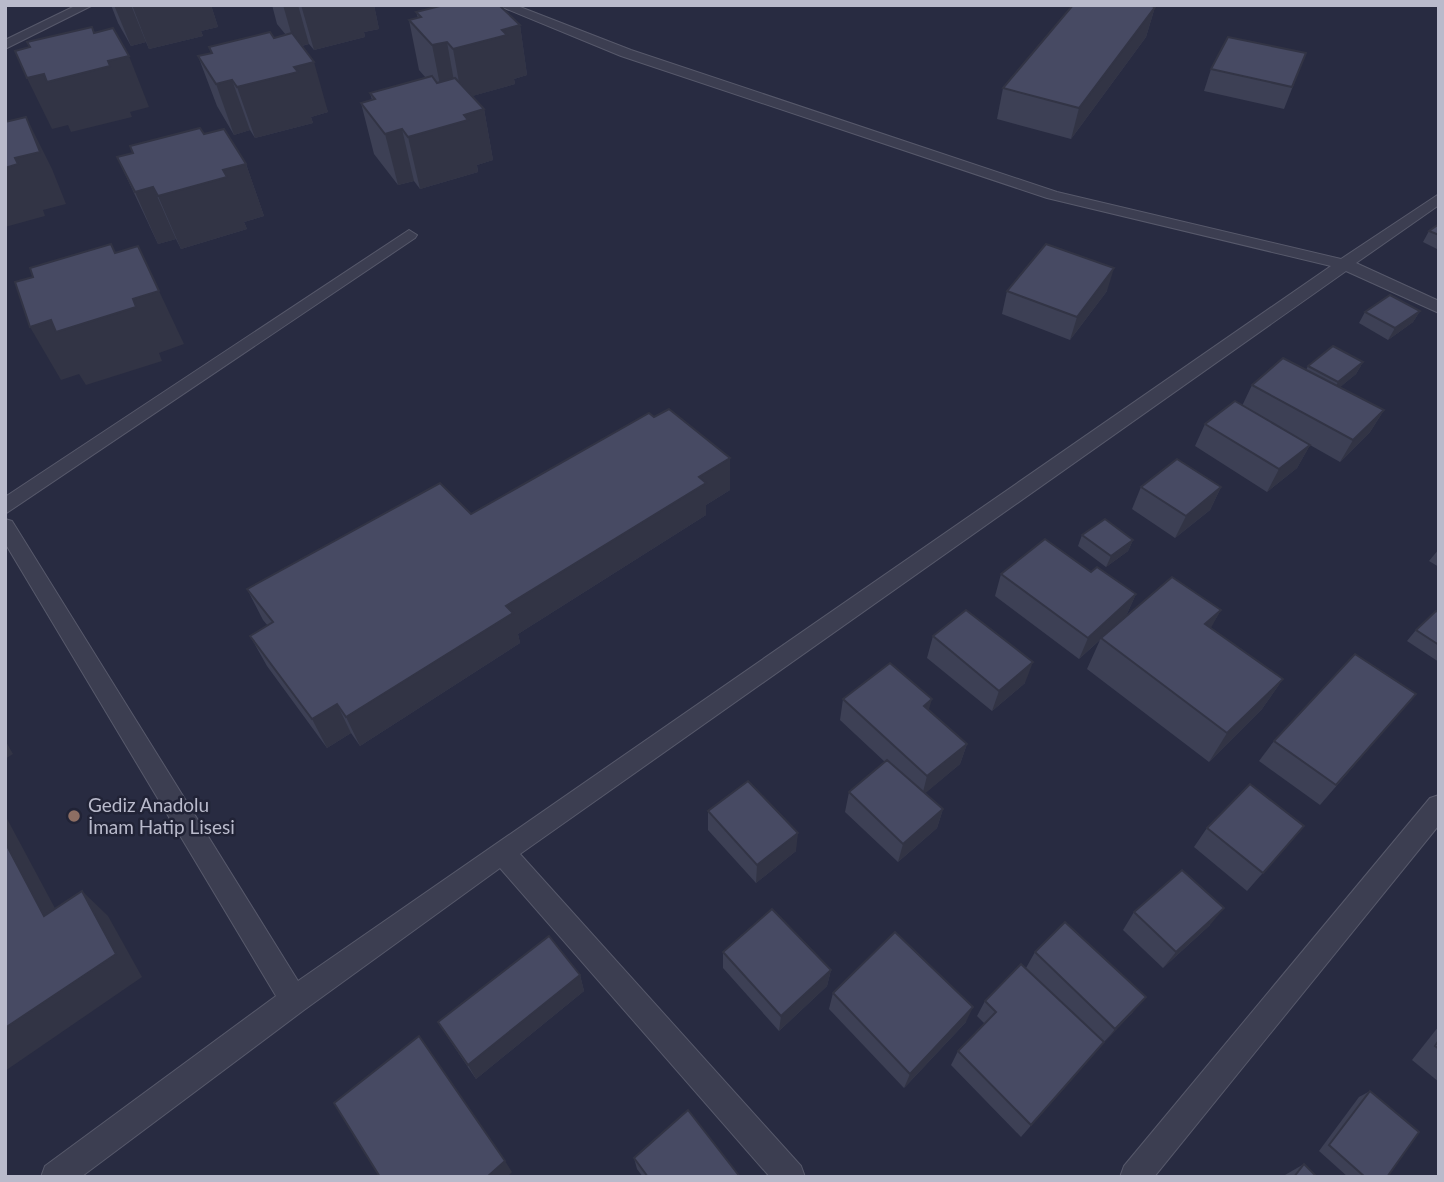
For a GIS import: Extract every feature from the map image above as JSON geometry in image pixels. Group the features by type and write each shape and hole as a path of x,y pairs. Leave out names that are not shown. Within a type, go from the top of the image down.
{"street":[{"path":"5,45 87,5"},
{"path":"503,5 626,53 1052,195 1347,265 1439,308"},
{"path":"56,1177 294,1000 502,852 1347,265 1439,198"},
{"path":"5,508 409,235"},
{"path":"5,526 294,1000"},
{"path":"1135,1177 1439,806"},
{"path":"502,852 790,1177"}],"building":[{"path":"444,5 499,5 520,25 502,30 507,35 453,49 447,42 432,45 409,20 421,17 416,12"},
{"path":"1073,5 1155,7 1079,108 1003,88"},
{"path":"92,27 94,33 113,28 129,56 108,61 110,66 47,82 44,74 27,78 15,51 30,47 27,42"},
{"path":"270,32 274,38 292,33 314,62 294,67 298,72 237,87 232,80 216,84 198,56 212,53 209,47"},
{"path":"1228,37 1306,53 1292,87 1211,69"},
{"path":"432,76 437,83 455,78 484,109 464,115 468,120 408,137 402,129 385,134 361,103 375,99 370,93"},
{"path":"26,117 40,152 15,158 18,164 5,168 5,122"},
{"path":"200,128 204,134 224,129 246,164 223,170 227,177 158,196 153,187 135,192 117,157 133,153 130,146"},
{"path":"1439,224 1439,235 1429,231"},
{"path":"111,244 115,253 138,246 159,291 133,299 136,307 56,332 51,320 30,327 15,282 33,277 30,268"},
{"path":"1046,244 1114,268 1077,317 1007,291"},
{"path":"1390,295 1420,311 1395,328 1365,312"},
{"path":"1333,346 1363,362 1338,382 1308,366"},
{"path":"1283,358 1384,410 1353,440 1252,385"},
{"path":"1235,401 1310,445 1279,469 1205,424"},
{"path":"669,409 730,458 699,477 706,483 506,606 513,613 346,717 337,704 312,719 250,636 273,622 247,589 440,483 471,514 649,413 654,417"},
{"path":"1177,459 1221,487 1186,516 1141,487"},
{"path":"1105,519 1133,540 1111,556 1082,535"},
{"path":"1045,539 1091,572 1097,567 1136,594 1088,638 1001,574"},
{"path":"1172,577 1221,610 1205,624 1283,679 1227,733 1101,638"},
{"path":"966,610 1033,662 999,691 933,636"},
{"path":"1436,611 1439,612 1439,645 1416,630"},
{"path":"1355,654 1416,694 1336,785 1274,741"},
{"path":"890,663 932,699 924,706 967,744 927,776 843,699"},
{"path":"887,760 943,809 903,844 849,792"},
{"path":"748,781 798,833 757,865 708,811"},
{"path":"1250,784 1304,826 1263,873 1207,828"},
{"path":"5,842 44,916 82,891 116,954 5,1028"},
{"path":"1182,870 1224,908 1176,952 1134,912"},
{"path":"772,909 831,970 781,1016 723,952"},
{"path":"1065,922 1146,997 1115,1029 1035,952"},
{"path":"895,932 973,1007 910,1074 833,993"},
{"path":"549,936 580,975 468,1065 438,1022"},
{"path":"1021,964 1104,1042 1031,1125 958,1051 996,1012 985,1001"},
{"path":"419,1036 505,1161 487,1177 380,1177 334,1103"},
{"path":"1370,1091 1419,1132 1387,1177 1365,1177 1329,1145"},
{"path":"688,1110 740,1177 648,1177 634,1158"},
{"path":"1304,1164 1317,1177 1294,1177"}],"place":[{"name":"Gediz Anadolu İmam Hatip Lisesi","path":"74,816"}]}
